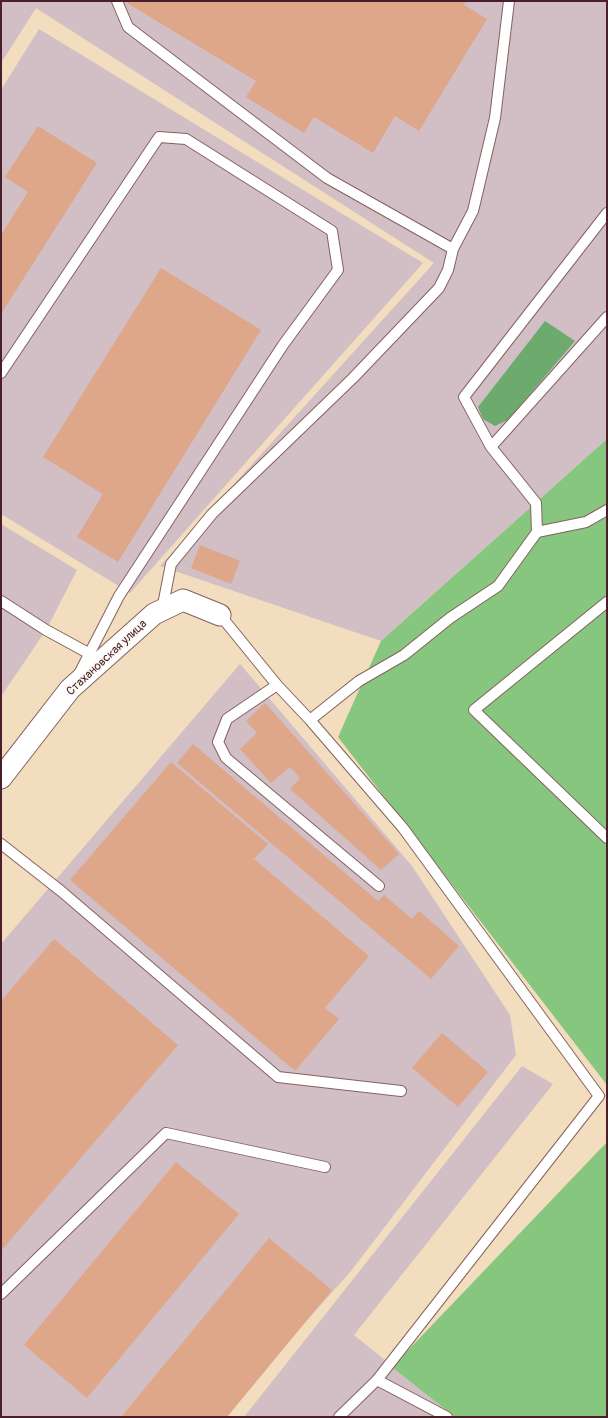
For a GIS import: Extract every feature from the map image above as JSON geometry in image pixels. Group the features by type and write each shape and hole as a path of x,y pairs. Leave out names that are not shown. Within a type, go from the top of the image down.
{"street":[{"name":"Стахановская улица","path":"1,778 70,689 154,614 183,600 220,615"}],"lane":[{"path":"117,1 128,27 327,178 453,249"},
{"path":"162,610 171,564 212,514 353,378 439,288 448,270 453,249 473,211 495,118 509,1"},
{"path":"1,373 159,137 186,139 332,231 338,270 283,345 119,596 90,654 70,689"},
{"path":"310,720 359,681 404,655 450,618 498,586 537,532 536,503 491,447 464,397 607,213"},
{"path":"491,447 607,317"},
{"path":"537,532 586,522 607,510"},
{"path":"1,601 46,630 90,654"},
{"path":"607,602 474,710 607,838"},
{"path":"220,615 277,685 310,720 403,828 599,1096 377,1380 339,1417"},
{"path":"277,685 227,719 218,742 226,758 379,886"},
{"path":"1,844 67,896 278,1077 401,1091"},
{"path":"1,1294 166,1133 325,1167"},
{"path":"377,1380 447,1417"}],"shaded area":[{"path":"1,1 607,1 607,439 381,641 160,566 434,263 36,8 1,63"},
{"path":"39,29 423,263 130,593 1,514 1,90"},
{"path":"1,524 77,570 46,630 2,695"},
{"path":"240,664 412,866 510,1015 516,1055 351,1271 221,1417 1,1417 1,944"},
{"path":"522,1066 553,1084 354,1335 455,1417 244,1417"}],"green space":[{"path":"545,321 575,341 508,420 495,426 483,419 478,407"},
{"path":"607,439 607,1085 338,737 381,641"},
{"path":"607,1142 607,1417 455,1417 392,1367"}],"building":[{"path":"129,1 466,1 464,5 487,19 419,131 395,116 373,153 314,117 304,133 246,97 256,81 127,3"},
{"path":"38,126 97,163 1,314 1,235 28,192 5,177"},
{"path":"161,268 261,330 118,562 77,537 103,494 43,457"},
{"path":"200,545 240,561 231,584 191,568"},
{"path":"265,703 399,854 381,870 290,789 300,778 290,767 271,783 240,749 257,733 246,721"},
{"path":"193,744 378,901 384,895 412,919 419,911 459,946 431,979 177,763"},
{"path":"171,762 268,844 254,859 369,956 325,1008 339,1019 295,1071 70,880"},
{"path":"54,939 178,1045 1,1251 1,1001"},
{"path":"442,1033 488,1072 458,1107 412,1068"},
{"path":"176,1162 239,1214 87,1398 24,1345"},
{"path":"269,1238 332,1290 227,1417 121,1417"}]}
